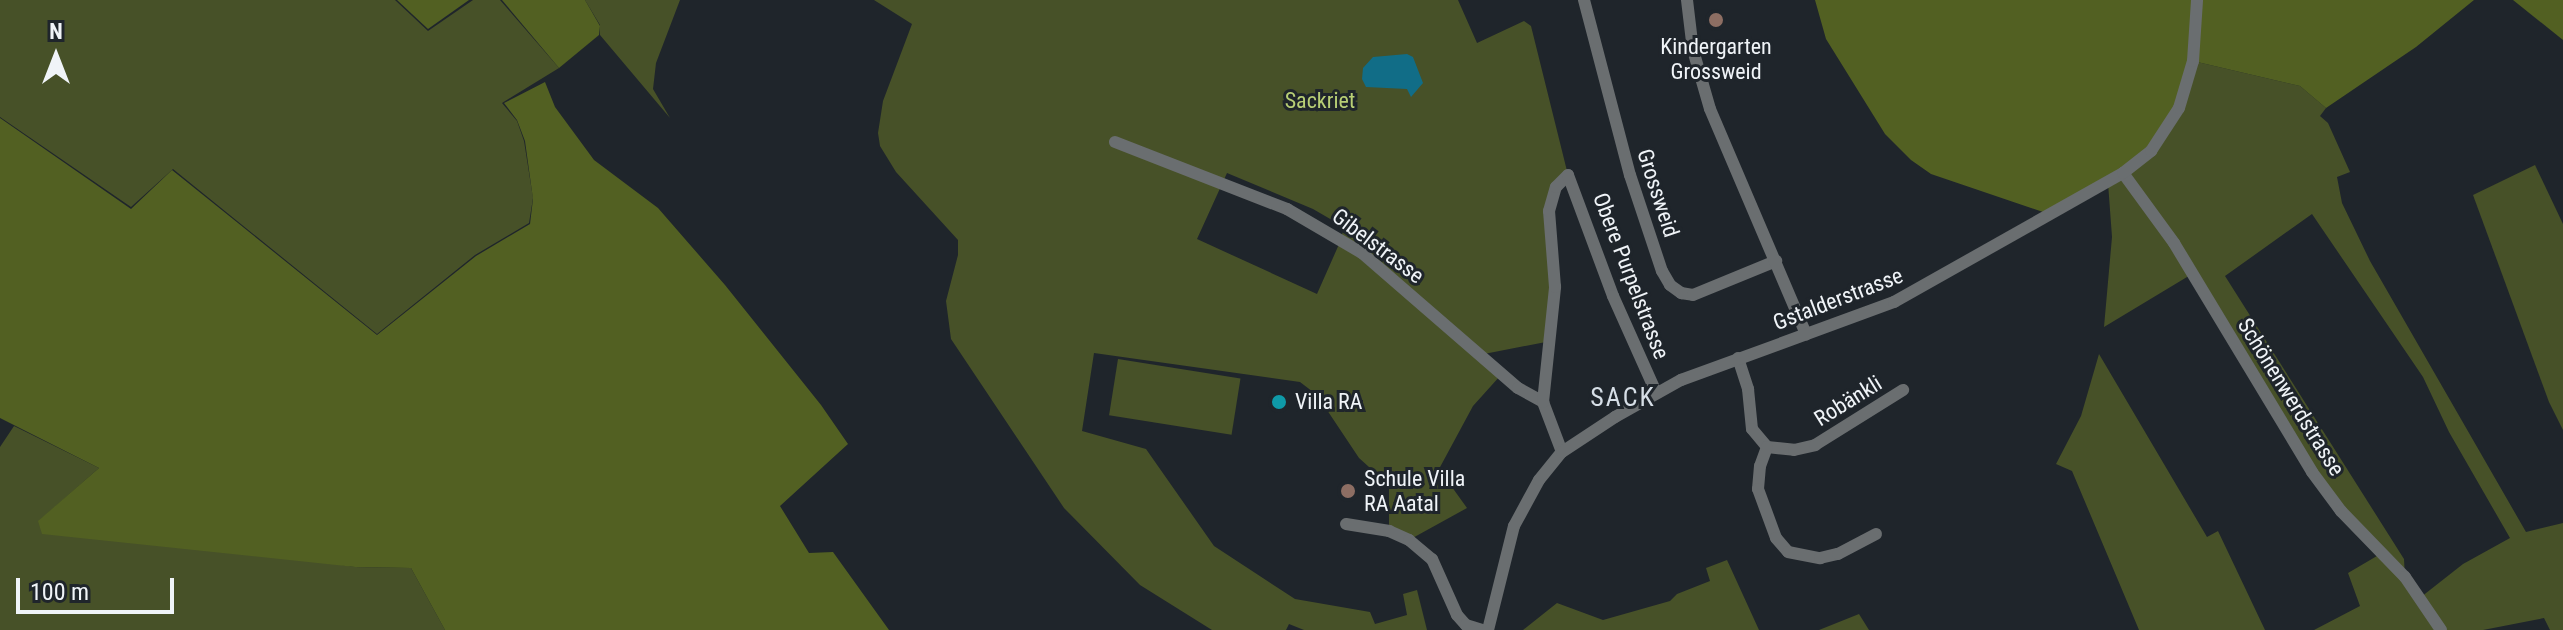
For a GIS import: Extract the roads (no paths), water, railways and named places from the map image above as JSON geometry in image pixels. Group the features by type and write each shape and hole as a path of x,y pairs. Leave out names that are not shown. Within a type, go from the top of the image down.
{"street":[{"name":"Grossweid","path":"1584,0 1630,175 1662,271 1670,285 1681,293 1693,295 1776,261"},
{"path":"1687,0 1693,50 1705,93 1806,334"},
{"name":"Gstalderstrasse","path":"1488,630 1514,526 1539,480 1562,452 1656,392 1738,358 1902,298 2123,173 2161,138 2183,99 2193,61 2197,0"},
{"name":"Gibelstrasse","path":"1115,142 1287,209 1340,237 1518,388 1543,402"},
{"name":"Schönenwerdstrasse","path":"2123,173 2174,243 2312,472 2341,511 2405,577 2441,630"},
{"name":"Obere Purpelstrasse","path":"1543,402 1555,287 1549,211 1556,187 1568,175 1613,296 1656,392"},
{"path":"1738,358 1748,389 1752,429 1767,447 1758,489 1776,538 1788,552 1820,558 1838,554 1876,534"},
{"name":"Robänkli","path":"1767,447 1794,450 1815,445 1903,390"},
{"path":"1543,402 1562,452"},
{"path":"1346,524 1389,531 1409,540 1432,559 1457,615 1466,625 1482,630"}],"water":[{"path":"1407,54 1413,57 1423,83 1411,97 1407,89 1366,87 1362,79 1363,68 1373,57"}],"place":[{"name":"Kindergarten Grossweid","path":"1716,20"},
{"name":"Villa RA","path":"1279,402"},
{"name":"Schule Villa RA Aatal","path":"1348,491"}],"district":[{"name":"SACK","path":"1623,398"}],"park label":[{"name":"Sackriet","path":"1320,101"}]}
